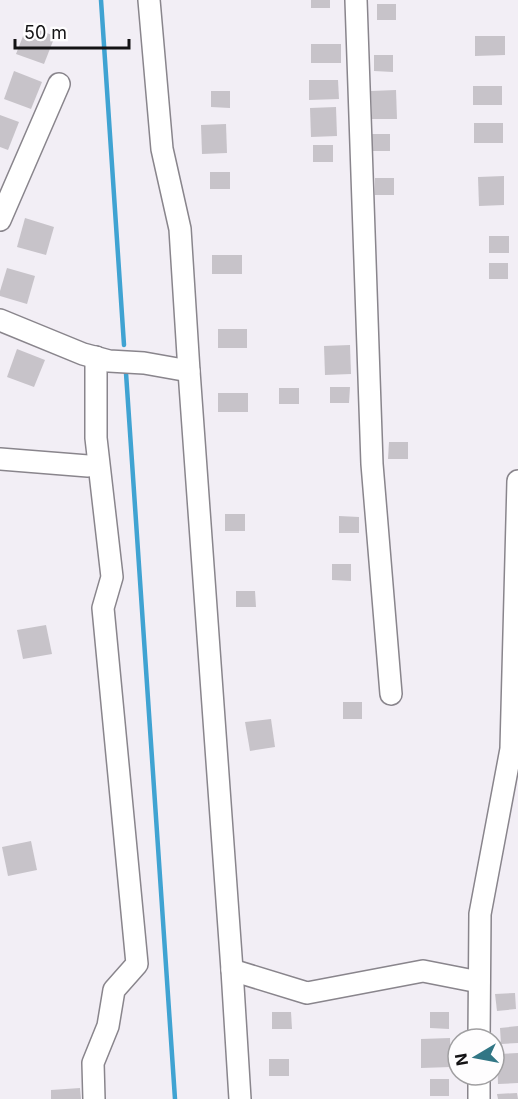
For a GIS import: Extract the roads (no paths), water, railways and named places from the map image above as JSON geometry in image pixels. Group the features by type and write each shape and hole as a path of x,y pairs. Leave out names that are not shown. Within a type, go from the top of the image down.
{"street":[{"path":"149,0 162,149 180,229 240,1099"},
{"path":"356,0 372,464 391,694"},
{"path":"0,220 59,84"},
{"path":"0,321 82,354 109,361 144,363 189,371"},
{"path":"94,1099 93,1063 108,1026 114,990 137,964 104,608 112,577 96,438 96,357"},
{"path":"0,459 88,466"},
{"path":"479,1027 480,914 511,749 518,481"},
{"path":"232,970 307,993 423,971 480,982"}],"waterway":[{"path":"101,0 124,345"},
{"path":"126,373 175,1099"}]}
